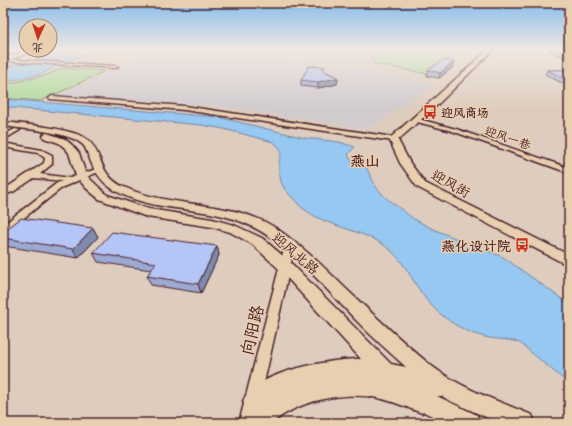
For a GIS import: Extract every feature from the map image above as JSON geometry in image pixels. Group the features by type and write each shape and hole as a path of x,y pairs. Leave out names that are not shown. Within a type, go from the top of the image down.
{"street":[{"path":"52,98 215,112 393,139 469,70"},
{"name":"迎风一巷","path":"415,120 454,130 569,171"},
{"name":"迎风北路","path":"3,124 47,129 75,137 85,142 90,149 99,170 118,188 136,196 164,203 223,211 247,219 275,233 290,245 422,370 455,393 524,423"},
{"name":"迎风北路","path":"3,129 17,130 51,137 69,147 74,153 81,176 90,186 103,197 123,206 147,214 212,223 234,229 257,241 285,266 386,372 433,406 469,423"},
{"path":"3,138 17,130"},
{"name":"迎风街","path":"393,139 399,154 412,175 421,185 569,261"},
{"path":"3,145 40,151 49,157 48,164 10,190 3,193"},
{"path":"3,230 60,185 99,170"},
{"path":"33,175 70,180"},
{"name":"向阳路","path":"247,423 290,245"},
{"path":"253,401 280,384 308,375 333,370 370,369 386,372 417,380 455,393"},
{"path":"256,423 276,407 302,396 328,388 347,386 378,388 433,406"}],"shaded area":[{"path":"111,70 364,70 435,85 367,129 214,106 58,95"}],"green space":[{"path":"58,70 105,71 41,101 3,98 3,85 47,75"},
{"path":"406,70 434,70 428,74"}],"water":[{"path":"3,70 49,70 42,74 3,82"},
{"path":"3,99 218,117 305,138 339,142 355,147 348,155 351,160 366,167 376,187 386,198 414,219 435,230 503,257 569,304 569,384 520,343 509,340 483,337 462,328 437,311 423,295 399,259 384,245 362,234 328,222 306,211 297,203 282,184 279,167 281,151 273,142 224,129 201,125 3,107"}],"building":[{"path":"307,70 323,70 338,78 318,82 301,80"},
{"path":"428,70 444,70 440,73"},
{"path":"547,70 569,70 569,81"},
{"path":"21,218 93,228 73,249 3,238 3,232"},
{"path":"112,232 217,246 198,284 147,276 156,263 93,253"}],"place":[{"name":"迎风商场","path":"430,112"},
{"name":"燕化设计院","path":"522,245"}],"district":[{"name":"燕山","path":"365,159"}]}
